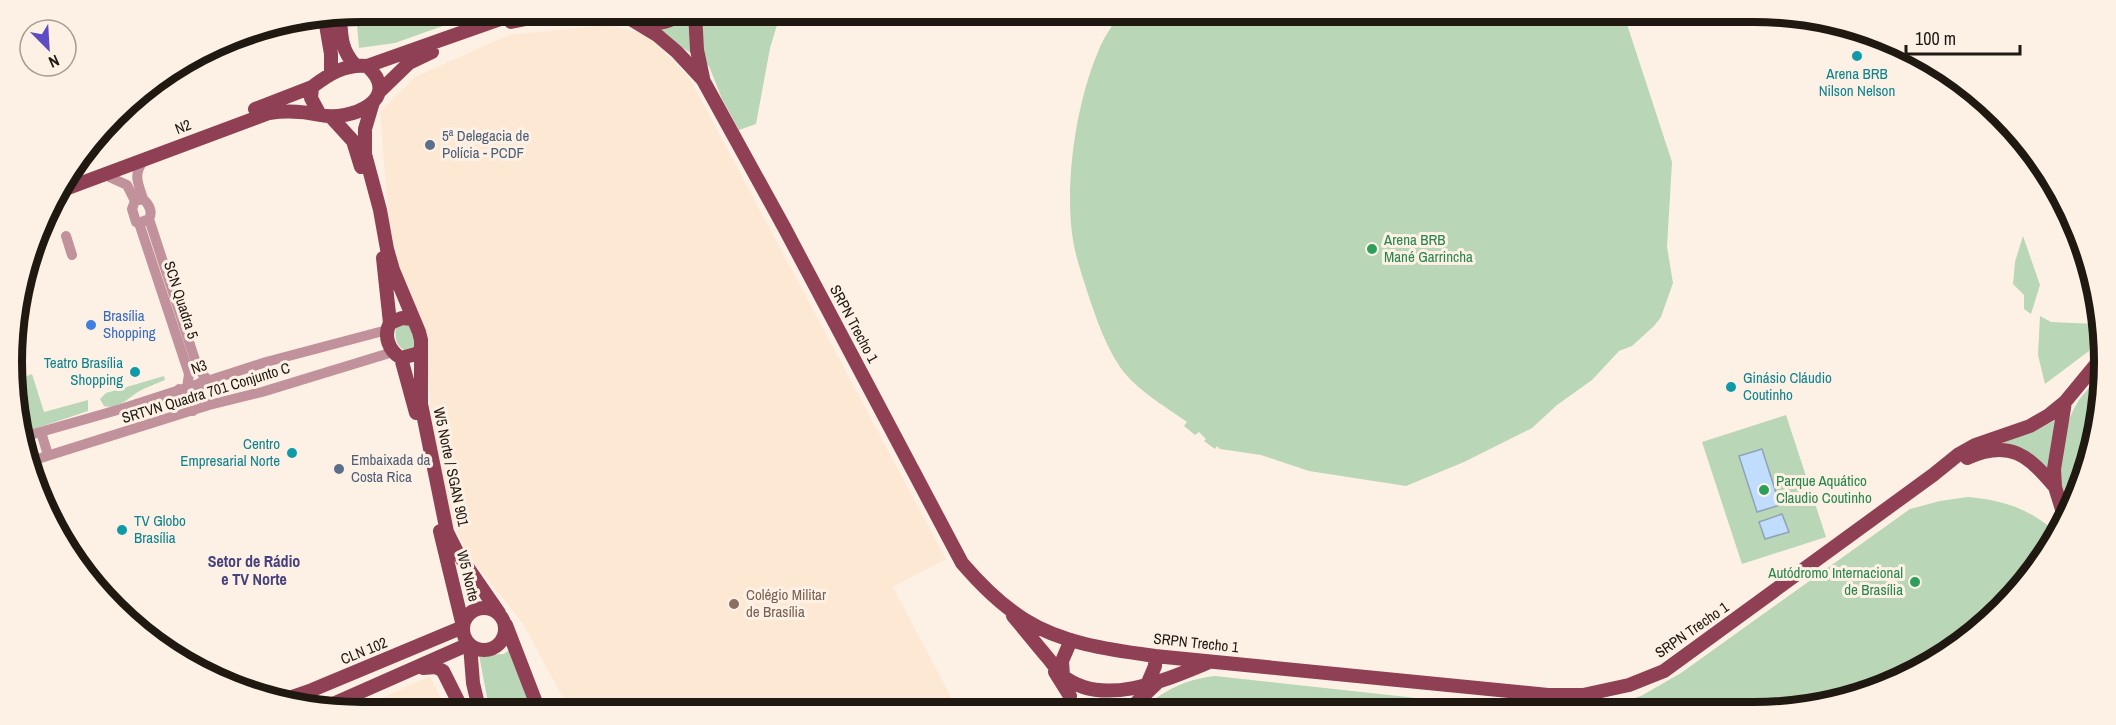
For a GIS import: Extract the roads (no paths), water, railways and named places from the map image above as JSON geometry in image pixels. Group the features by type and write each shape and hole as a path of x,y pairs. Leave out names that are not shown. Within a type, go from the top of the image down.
{"main road":[{"path":"340,23 342,45 346,55 361,65 378,78 376,97 365,129 365,154 380,210 387,249 419,332 421,350 416,354 397,355 387,338 386,271 367,188 353,141 326,116 311,98 312,87 332,72 361,65 490,22"},
{"path":"326,116 363,110 401,70 418,57 512,22"},
{"path":"637,23 657,25 667,22"},
{"name":"SRPN Trecho 1","path":"696,22 697,50 703,80"},
{"name":"SRPN Trecho 1","path":"637,23 657,35 677,52 703,80 784,226 962,563 1006,607 1033,624 1071,640 1117,651 1155,656 1548,695 1583,695 1629,685 1664,671 1933,476 1959,454 1975,444 2031,426 2065,402"},
{"path":"327,24 332,54 332,72"},
{"name":"N2","path":"78,177 312,87"},
{"name":"N2","path":"77,178 105,175 269,113 300,110 326,116"},
{"path":"388,326 402,318 413,319"},
{"name":"W5 Norte / SGAN 901","path":"421,350 421,404 447,532 457,552 502,619 536,702"},
{"name":"W5 Norte","path":"397,355 415,410 463,626"},
{"path":"2061,507 2055,487 2055,454 2065,402 2094,367"},
{"name":"SRPN Trecho 1","path":"1933,476 1980,452 2010,451 2036,464 2055,487"},
{"path":"1006,607 1063,676 1081,686 1108,692 1147,685 1210,662"},
{"path":"480,608 487,608 502,619 506,632 502,641 487,651 478,650 470,645 463,634 463,626 468,615 480,608"},
{"name":"CLN 102","path":"294,695 373,665 463,626"},
{"path":"1063,676 1062,661 1071,640"},
{"path":"339,702 470,645"},
{"path":"470,645 473,683 477,702"},
{"path":"1147,685 1155,666 1155,656"},
{"path":"1049,660 1070,696"},
{"path":"373,665 381,684"},
{"path":"406,672 429,667 440,668 446,674 459,702"},
{"path":"1139,702 1166,678"}],"street":[{"path":"143,161 136,176 139,200 132,209 136,222 144,221"},
{"path":"105,175 127,185 139,200 147,202 151,210 144,221"},
{"path":"144,221 204,381 201,396 209,405"},
{"name":"SCN Quadra 5","path":"144,221 189,374 184,388"},
{"path":"66,236 72,255"},
{"name":"N3","path":"30,435 388,326"},
{"name":"SRTVN Quadra 701 Conjunto C","path":"37,459 129,432 209,405 397,355"},
{"path":"184,388 192,400 193,411"},
{"path":"41,432 48,455"},
{"path":"1063,676 1072,702"},
{"path":"1136,702 1147,685"}],"water":[{"path":"1762,449 1780,505 1757,512 1739,456"},
{"path":"1782,514 1789,532 1765,539 1759,522"}],"place":[{"name":"Arena BRB Nilson Nelson","path":"1857,56"},
{"name":"5ª Delegacia de Polícia - PCDF","path":"430,145"},
{"name":"Arena BRB Mané Garrincha","path":"1372,249"},
{"name":"Brasília Shopping","path":"91,325"},
{"name":"Teatro Brasília Shopping","path":"135,372"},
{"name":"Ginásio Cláudio Coutinho","path":"1731,387"},
{"name":"Centro Empresarial Norte","path":"292,453"},
{"name":"Embaixada da Costa Rica","path":"339,469"},
{"name":"Parque Aquático Claudio Coutinho","path":"1764,490"},
{"name":"TV Globo Brasília","path":"122,530"},
{"name":"Autódromo Internacional de Brasília","path":"1915,582"},
{"name":"Colégio Militar de Brasília","path":"734,604"}],"district":[{"name":"Setor de Rádio e TV Norte","path":"254,570"}]}
